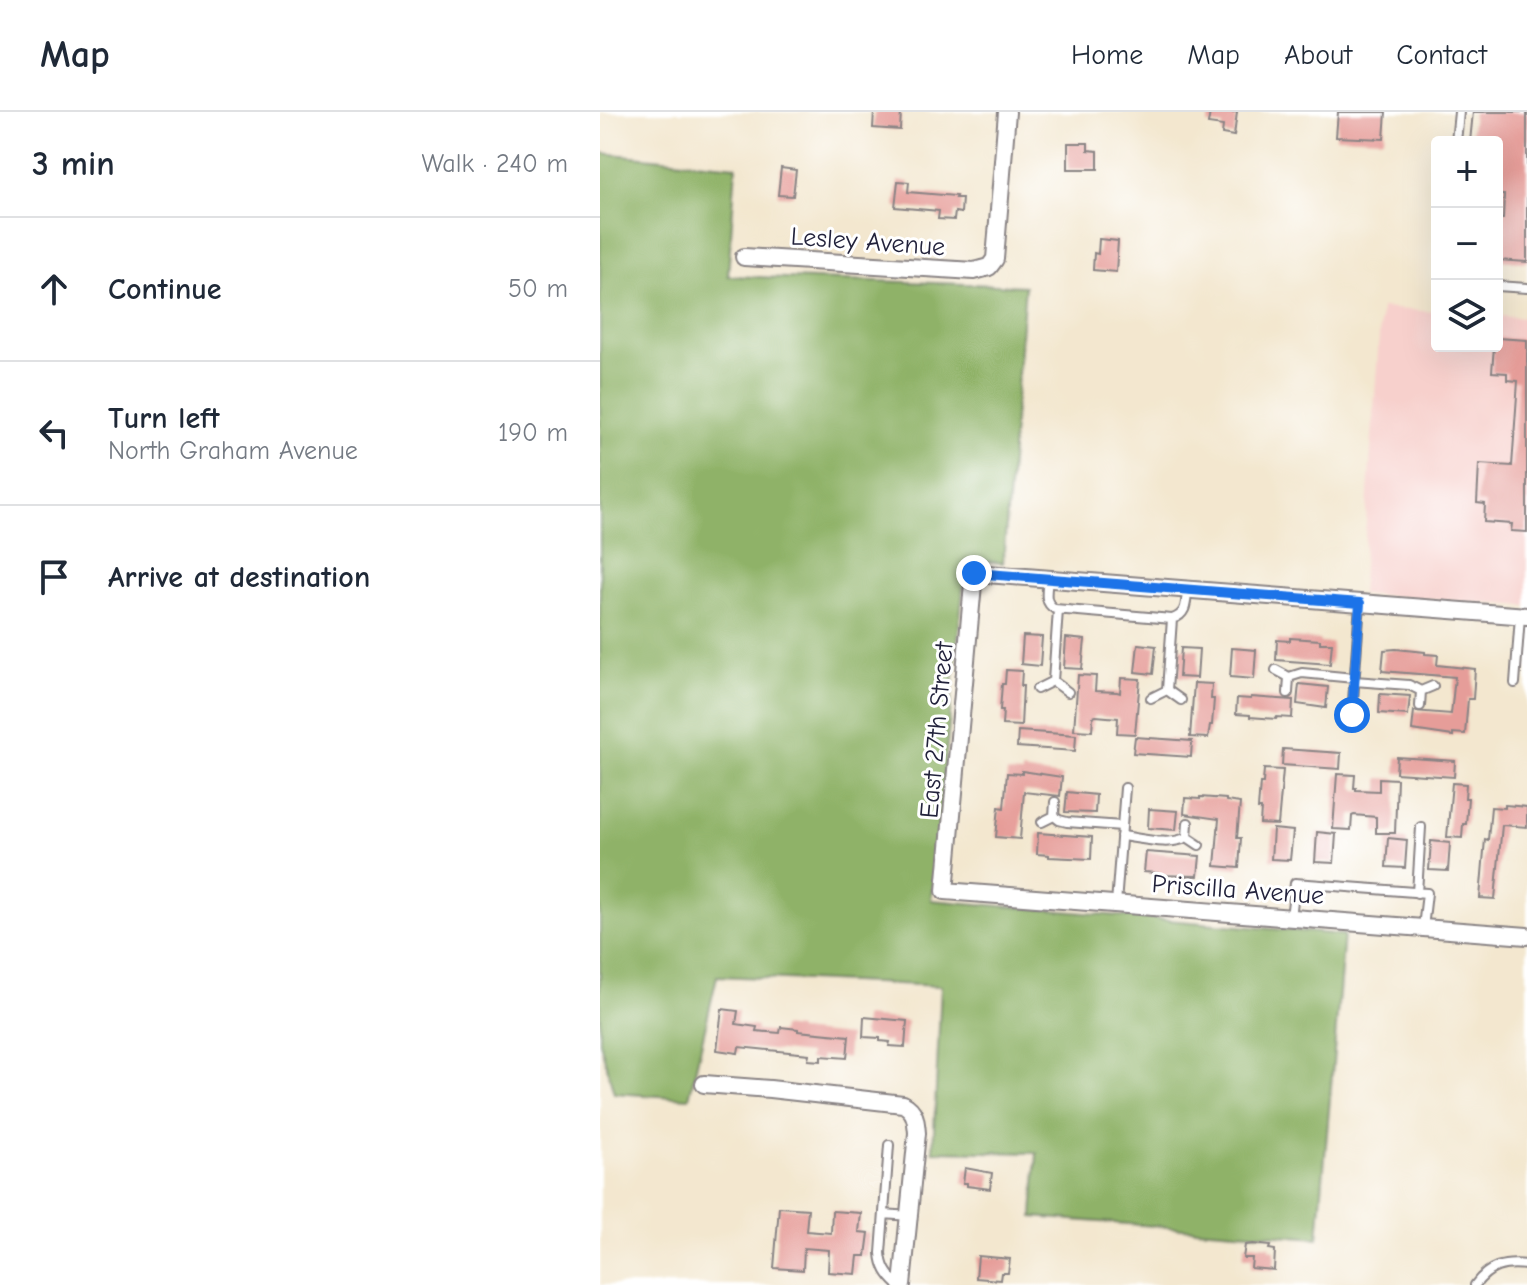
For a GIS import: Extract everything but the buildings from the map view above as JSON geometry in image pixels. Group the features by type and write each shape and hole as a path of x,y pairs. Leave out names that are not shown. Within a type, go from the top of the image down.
{"street":[{"name":"Lesley Avenue","path":"744,257 974,271 989,267 995,259 1007,112"},
{"name":"East 27th Street","path":"945,891 974,573 1048,579"},
{"path":"1048,579 1524,616"},
{"name":"Priscilla Avenue","path":"945,891 1527,936"},
{"path":"704,1084 909,1107 916,1118 916,1147 900,1285"}],"lane":[{"path":"1457,136 1459,112"},
{"path":"1503,286 1527,288"},
{"path":"1048,579 1047,602 1058,610 1172,619 1185,611 1187,590"},
{"path":"1352,715 1360,603"},
{"path":"1053,681 1058,610"},
{"path":"1515,683 1524,616"},
{"path":"1167,690 1172,619"},
{"path":"1276,670 1289,677 1302,673 1409,685 1421,691 1433,686"},
{"path":"1288,693 1289,677"},
{"path":"1037,689 1053,681"},
{"path":"1053,681 1068,692"},
{"path":"1151,698 1167,690"},
{"path":"1167,690 1181,700"},
{"path":"1420,706 1421,691"},
{"path":"1116,904 1125,788"},
{"path":"1054,816 1055,802"},
{"path":"1054,816 1067,822 1122,826"},
{"path":"1042,822 1054,816"},
{"path":"1187,837 1188,823"},
{"path":"1417,893 1421,827"},
{"path":"1121,836 1169,841 1187,837"},
{"path":"1187,837 1199,845"},
{"path":"1291,918 1295,883 1427,893 1423,928"},
{"path":"889,1145 881,1253 888,1275 900,1285"},
{"path":"884,1214 909,1216"},
{"path":"1475,1285 1485,1271 1512,1263 1527,1265"}],"shaded area":[{"path":"1381,308 1431,312 1431,352 1503,352 1503,316 1527,318 1527,606 1361,594"}],"green space":[{"path":"600,153 736,166 728,276 1025,286 1003,563 966,560 931,900 1344,935 1318,1238 1033,1217 1037,1153 933,1151 941,986 717,976 689,1098 614,1093 600,1042"}],"route":[{"path":"974,573 1360,603 1352,715"}]}
